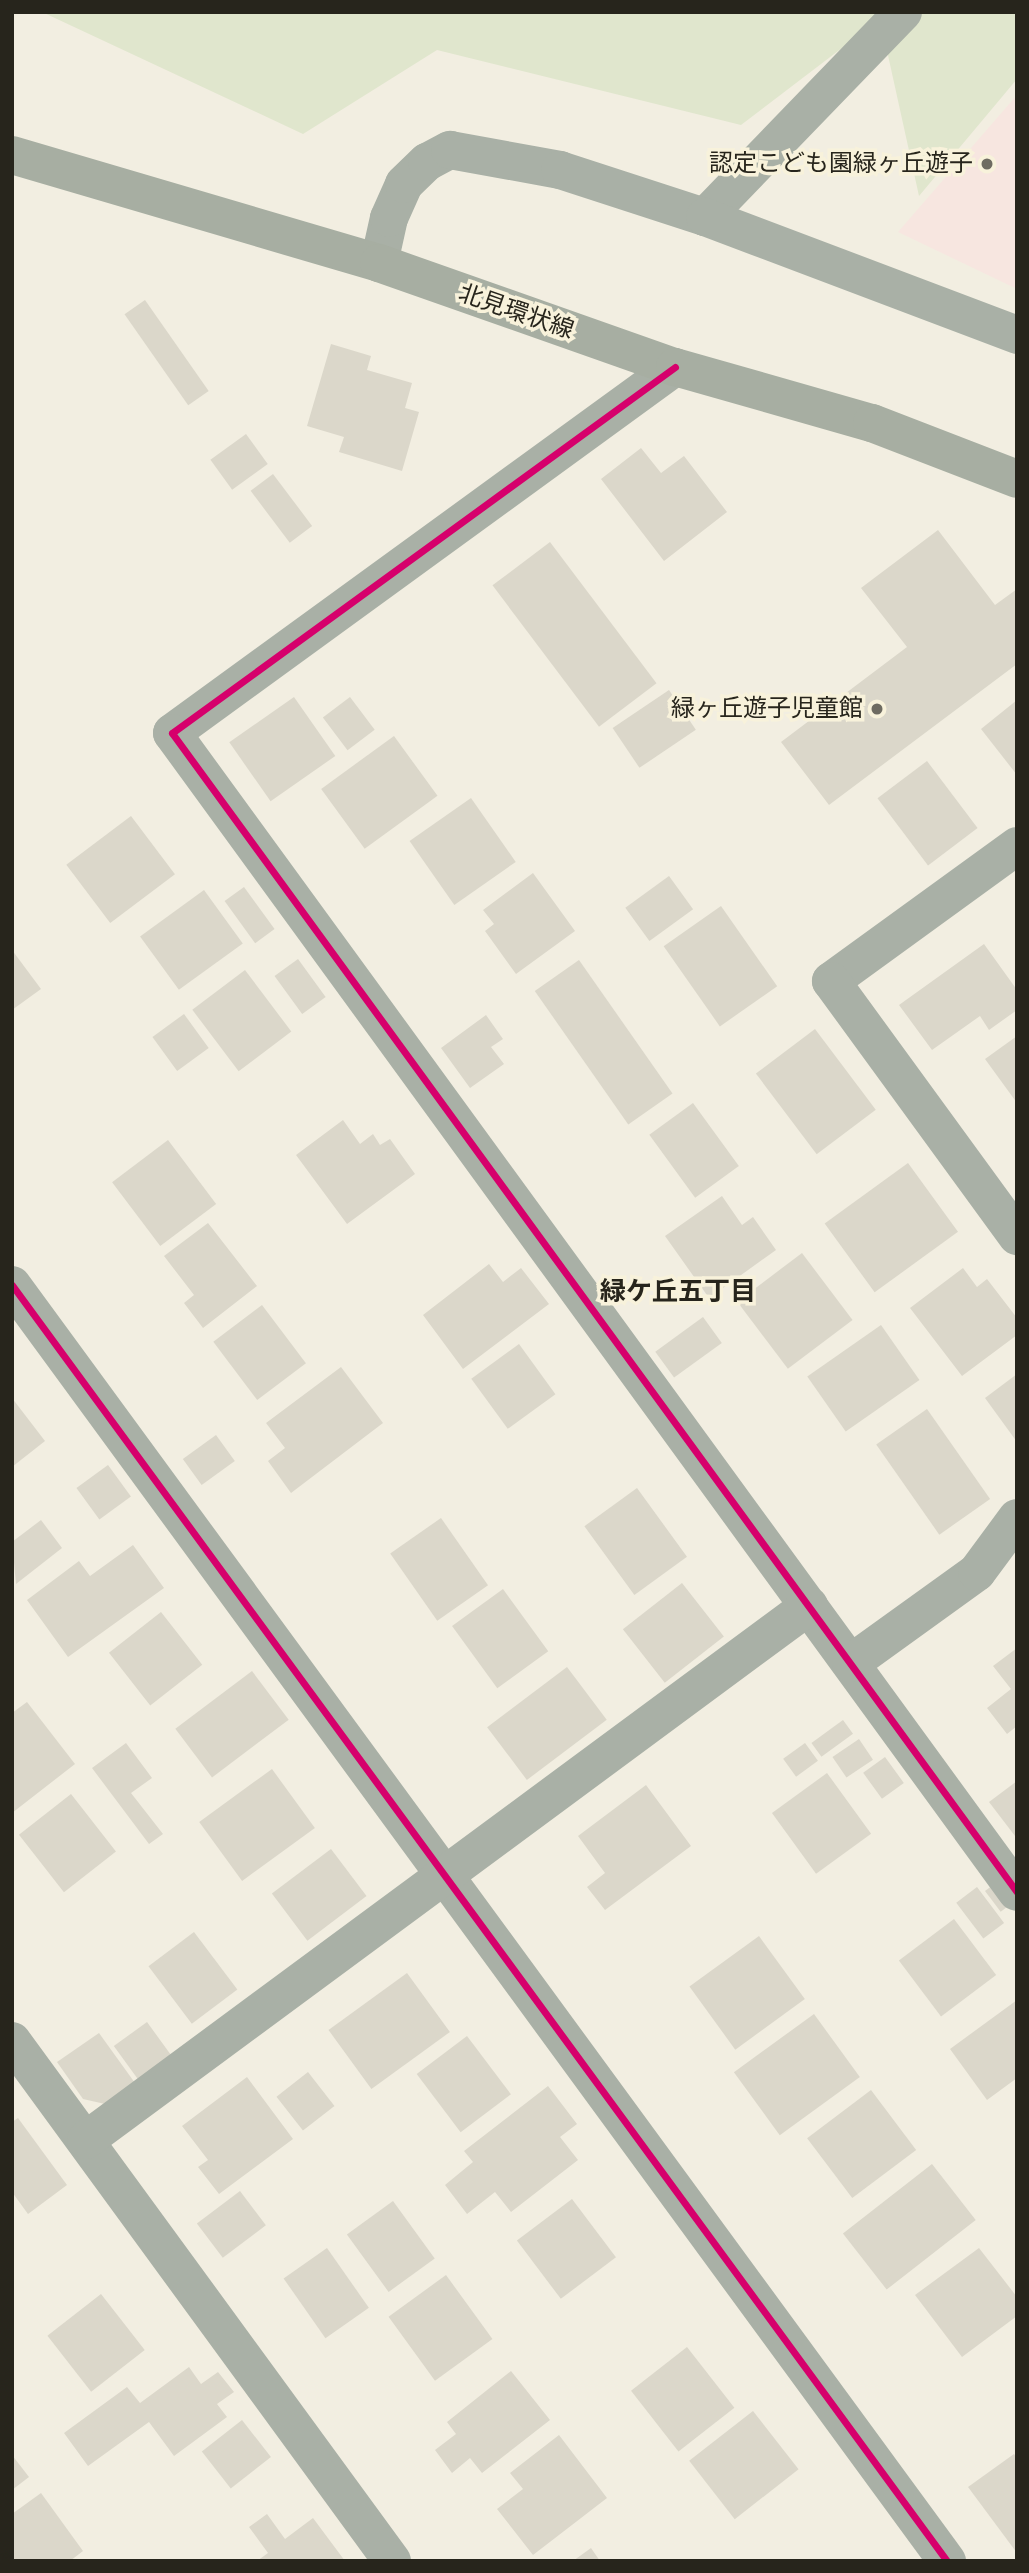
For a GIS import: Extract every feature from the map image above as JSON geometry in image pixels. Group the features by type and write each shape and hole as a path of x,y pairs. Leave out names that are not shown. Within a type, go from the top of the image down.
{"main road":[{"name":"北見環状線","path":"12,155 379,263 675,367 872,423 1017,479"}],"street":[{"path":"705,217 903,12"},
{"path":"379,263 389,218 404,184 427,162 450,150 560,170 705,217 1017,335"},
{"path":"675,367 172,733 1017,1892"},
{"path":"1017,846 831,982 1017,1236"},
{"path":"12,1285 441,1875 947,2561"},
{"path":"851,1662 977,1572 1017,1518"},
{"path":"86,2140 441,1875 809,1606"},
{"path":"12,2041 392,2561"}],"shaded area":[{"name":"認定こども園緑ヶ丘遊子","path":"1017,95 1017,289 898,232"}],"green space":[{"path":"42,12 1017,12 1017,79 919,196 880,19 741,125 437,50 303,134"}],"building":[{"path":"145,300 209,391 188,405 125,314"},
{"path":"331,344 371,356 367,370 412,383 405,408 419,412 402,471 339,452 344,437 307,426"},
{"path":"246,434 268,464 232,490 210,460"},
{"path":"641,448 661,473 684,456 727,512 664,561 601,479"},
{"path":"273,474 312,526 290,543 251,491"},
{"path":"938,530 995,605 1017,589 1017,664 829,805 781,742 907,647 861,588"},
{"path":"550,542 657,683 599,727 492,585"},
{"path":"669,690 696,730 639,768 613,728"},
{"path":"294,697 335,756 271,801 229,742"},
{"path":"350,697 375,730 348,750 323,717"},
{"path":"1017,700 1017,775 981,729"},
{"path":"394,736 437,796 365,849 321,789"},
{"path":"927,761 978,828 928,865 877,798"},
{"path":"471,798 516,862 454,905 410,841"},
{"path":"131,816 175,874 110,923 66,865"},
{"path":"533,873 575,931 516,974 485,931 494,924 483,910"},
{"path":"669,876 693,909 649,941 625,908"},
{"path":"244,887 275,929 255,943 225,901"},
{"path":"204,890 243,943 179,990 140,936"},
{"path":"721,906 777,986 720,1026 664,946"},
{"path":"984,944 1017,990 1017,1010 989,1030 980,1016 932,1050 899,1005"},
{"path":"12,950 41,989 12,1010"},
{"path":"298,959 326,997 302,1014 275,976"},
{"path":"579,960 672,1094 628,1124 535,991"},
{"path":"245,970 291,1031 239,1071 192,1010"},
{"path":"184,1014 209,1048 177,1071 152,1037"},
{"path":"486,1015 503,1039 491,1047 504,1064 470,1088 441,1048"},
{"path":"815,1029 876,1110 817,1154 756,1074"},
{"path":"1017,1036 1017,1103 985,1059"},
{"path":"693,1103 739,1166 695,1198 649,1135"},
{"path":"343,1120 360,1144 373,1134 380,1145 390,1139 415,1174 347,1224 296,1155"},
{"path":"168,1140 216,1204 160,1246 112,1182"},
{"path":"908,1163 958,1232 875,1292 825,1224"},
{"path":"722,1196 742,1225 753,1217 776,1250 709,1298 665,1236"},
{"path":"208,1223 257,1286 203,1328 184,1303 194,1295 164,1256"},
{"path":"802,1253 853,1320 788,1369 737,1302"},
{"path":"489,1264 503,1282 521,1268 549,1304 463,1369 423,1315"},
{"path":"963,1268 977,1287 987,1279 1017,1318 1017,1335 962,1376 910,1308"},
{"path":"262,1305 306,1363 257,1400 213,1342"},
{"path":"703,1317 722,1343 674,1378 655,1352"},
{"path":"881,1325 919,1380 846,1432 807,1377"},
{"path":"519,1344 555,1394 508,1429 471,1379"},
{"path":"341,1367 383,1423 291,1493 268,1461 285,1448 266,1423"},
{"path":"1017,1374 1017,1442 985,1398"},
{"path":"12,1398 45,1441 12,1467"},
{"path":"927,1409 990,1499 939,1535 876,1445"},
{"path":"216,1435 235,1461 202,1485 183,1459"},
{"path":"108,1465 131,1497 99,1519 76,1488"},
{"path":"637,1488 687,1557 634,1595 584,1526"},
{"path":"441,1518 488,1585 437,1621 390,1554"},
{"path":"41,1520 62,1548 16,1584 12,1542"},
{"path":"133,1545 164,1588 68,1657 27,1600 79,1561 90,1576"},
{"path":"682,1583 724,1637 665,1683 623,1629"},
{"path":"503,1589 548,1651 497,1688 452,1626"},
{"path":"161,1612 202,1665 150,1705 109,1653"},
{"path":"1017,1648 1017,1726 1007,1734 987,1708 1011,1689 993,1666"},
{"path":"567,1667 607,1720 527,1780 487,1727"},
{"path":"252,1671 289,1720 212,1777 175,1729"},
{"path":"27,1702 75,1764 12,1813 12,1713"},
{"path":"843,1720 853,1734 821,1757 811,1743"},
{"path":"859,1739 873,1760 846,1778 832,1757"},
{"path":"126,1743 152,1778 131,1793 163,1834 149,1844 92,1768"},
{"path":"805,1743 818,1761 796,1777 783,1759"},
{"path":"885,1757 904,1783 882,1799 863,1773"},
{"path":"272,1769 315,1828 242,1881 199,1822"},
{"path":"827,1773 871,1834 816,1874 772,1813"},
{"path":"1017,1781 1017,1834 1015,1836 989,1802"},
{"path":"646,1785 691,1846 605,1910 587,1887 605,1873 578,1836"},
{"path":"71,1794 116,1852 64,1892 19,1835"},
{"path":"331,1849 367,1896 307,1941 272,1894"},
{"path":"993,1885 1009,1906 1001,1912 985,1891"},
{"path":"977,1887 1004,1923 983,1939 956,1903"},
{"path":"954,1919 996,1975 941,2016 899,1961"},
{"path":"194,1932 237,1990 192,2024 148,1966"},
{"path":"759,1936 805,1999 735,2050 689,1987"},
{"path":"407,1973 450,2032 371,2089 329,2030"},
{"path":"1017,2000 1017,2078 987,2100 950,2049"},
{"path":"814,2014 860,2077 780,2135 734,2072"},
{"path":"147,2022 172,2056 139,2080 114,2046"},
{"path":"99,2033 135,2083 105,2104 83,2099 57,2062"},
{"path":"467,2036 511,2094 461,2132 417,2074"},
{"path":"308,2072 334,2106 303,2131 276,2097"},
{"path":"247,2077 293,2139 219,2194 198,2167 208,2160 182,2126"},
{"path":"548,2086 577,2124 560,2137 578,2160 511,2212 495,2192 467,2214 445,2185 473,2162 464,2151"},
{"path":"871,2090 916,2150 852,2198 807,2138"},
{"path":"18,2118 67,2185 28,2214 12,2192 12,2122"},
{"path":"932,2164 976,2220 887,2290 843,2234"},
{"path":"240,2191 266,2225 223,2258 197,2223"},
{"path":"572,2199 616,2257 561,2299 517,2241"},
{"path":"393,2201 435,2258 389,2292 347,2235"},
{"path":"327,2248 369,2308 325,2338 284,2278"},
{"path":"979,2248 1017,2297 1017,2316 962,2357 915,2295"},
{"path":"446,2275 492,2339 435,2381 389,2317"},
{"path":"101,2294 145,2350 91,2392 47,2336"},
{"path":"687,2347 734,2408 678,2451 631,2391"},
{"path":"189,2367 201,2384 218,2372 234,2392 217,2404 227,2417 174,2456 149,2422 88,2466 64,2433 127,2387 140,2403"},
{"path":"511,2371 550,2420 482,2473 470,2458 452,2473 435,2450 456,2434 447,2422"},
{"path":"753,2411 799,2469 735,2519 689,2461"},
{"path":"242,2420 271,2457 231,2488 202,2451"},
{"path":"559,2435 607,2498 533,2555 497,2509 523,2489 510,2473"},
{"path":"1014,2454 1017,2458 1017,2553 968,2487"},
{"path":"12,2455 29,2477 12,2490"},
{"path":"41,2493 83,2551 70,2561 12,2561 12,2514"},
{"path":"267,2514 285,2539 313,2518 345,2561 257,2561 268,2553 249,2527"},
{"path":"591,2548 600,2561 573,2561"}],"cycle path":[{"path":"675,367 172,733 1017,1892"},
{"path":"12,1285 947,2561"}],"place":[{"name":"認定こども園緑ヶ丘遊子","path":"987,164"},
{"name":"緑ヶ丘遊子児童館","path":"877,709"}],"district":[{"name":"緑ケ丘五丁目","path":"678,1292"}]}
